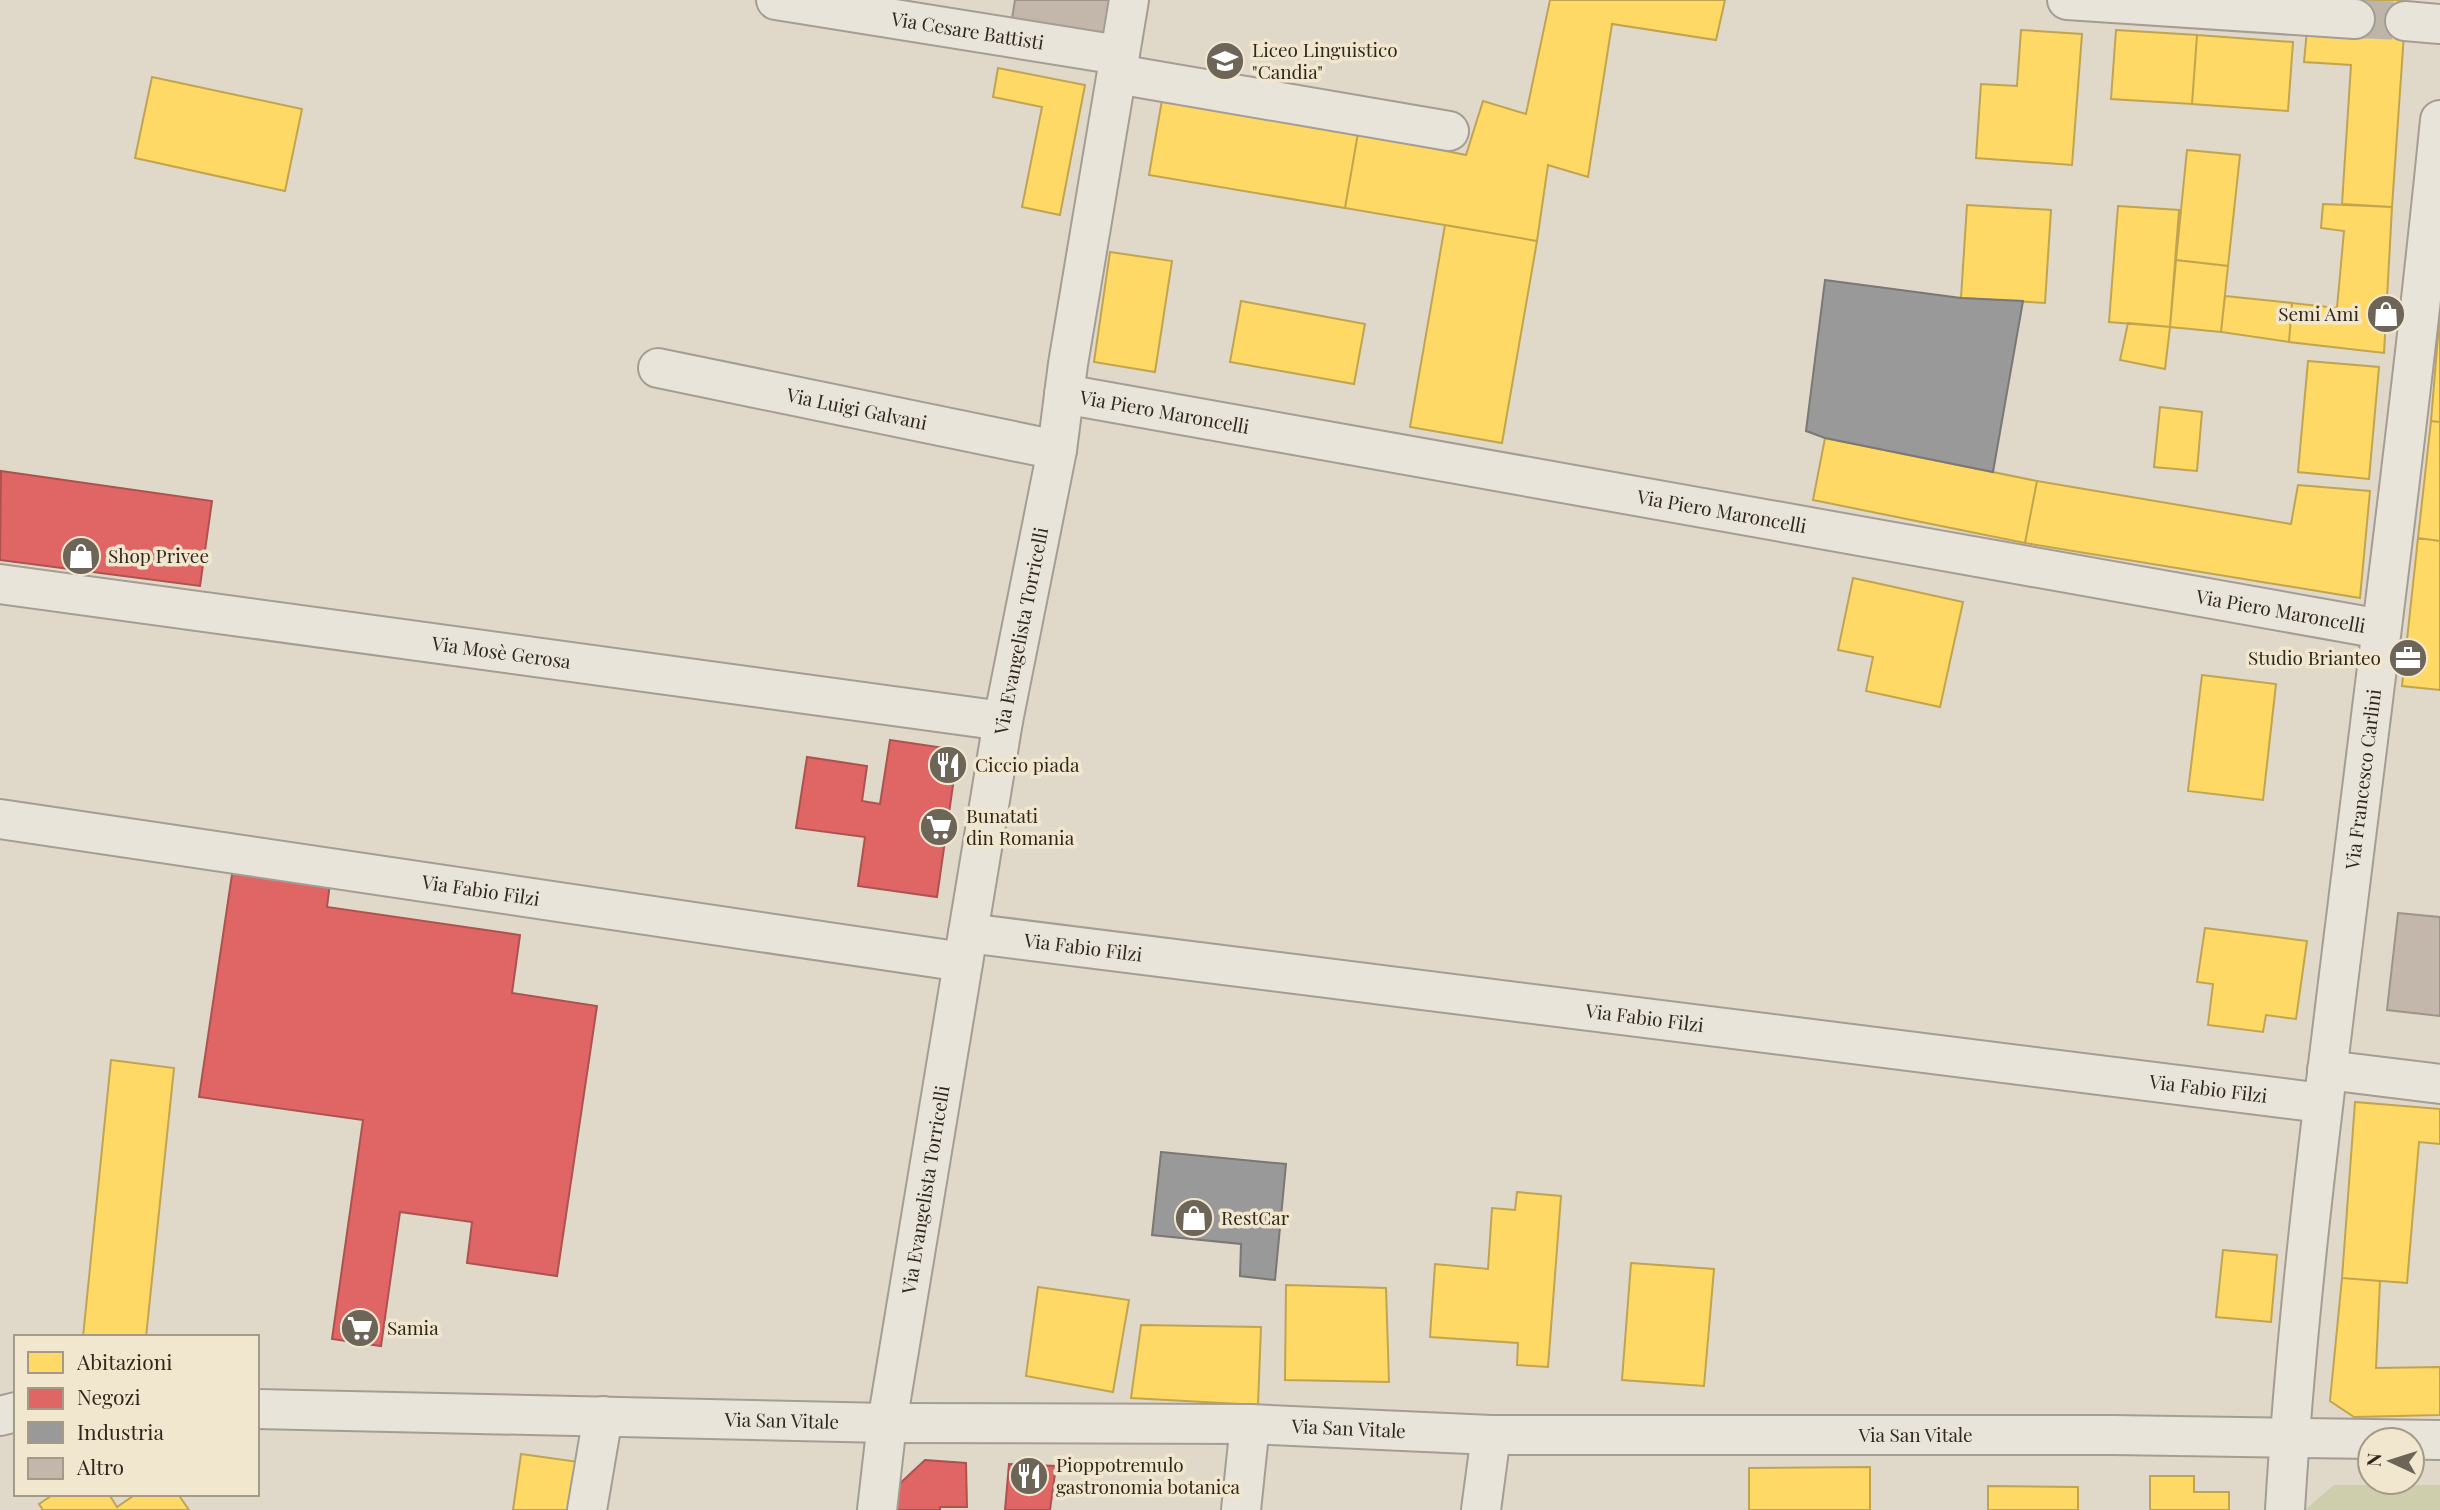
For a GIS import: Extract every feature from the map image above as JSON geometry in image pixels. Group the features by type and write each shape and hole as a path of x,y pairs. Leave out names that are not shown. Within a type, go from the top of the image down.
{"street":[{"name":"Via Cesare Battisti","path":"776,0 1118,64 1449,131"},
{"name":"Via Evangelista Torricelli","path":"877,1510 887,1423 965,948 1003,722 1057,450 1129,0"},
{"path":"2067,0 2355,19"},
{"name":"Via Francesco Carlini","path":"2285,1510 2289,1438 2325,1086 2381,629 2432,284 2440,120"},
{"name":"Via Luigi Galvani","path":"658,368 1057,450"},
{"name":"Via Piero Maroncelli","path":"1064,394 2381,629"},
{"name":"Via Mosè Gerosa","path":"0,584 1003,722"},
{"name":"Via Fabio Filzi","path":"0,819 965,948 2325,1086 2440,1084"},
{"name":"Via San Vitale","path":"259,1409 887,1423 1250,1424 1491,1435 2113,1435 2440,1440"},
{"path":"587,1510 603,1416"},
{"path":"1241,1510 1250,1424"},
{"path":"1481,1510 1491,1435"}],"green space":[{"path":"2334,1485 2356,1485 2356,1496 2426,1496 2426,1485 2440,1485 2440,1510 2305,1510"}],"building: Abitazioni":[{"path":"1550,0 1725,0 1716,40 1612,24 1588,177 1548,165 1537,241 1345,208 1358,133 1466,155 1483,101 1526,114"},
{"path":"2329,0 2406,0 2406,5"},
{"path":"2356,2 2406,5 2392,207 2342,204 2351,65 2304,62 2307,30"},
{"path":"2021,30 2082,34 2072,165 1976,158 1981,84 2017,86"},
{"path":"2116,30 2197,35 2192,104 2111,99"},
{"path":"2197,35 2293,42 2288,111 2192,104"},
{"path":"998,68 1085,85 1060,215 1022,207 1042,107 993,97"},
{"path":"152,77 302,109 285,191 135,158"},
{"path":"1162,100 1358,133 1345,208 1149,175"},
{"path":"2187,150 2240,155 2228,266 2176,260"},
{"path":"2323,204 2392,207 2384,353 2289,342 2292,303 2337,308 2344,231 2321,228"},
{"path":"1967,205 2051,210 2045,303 1961,298"},
{"path":"2118,206 2179,210 2170,327 2109,322"},
{"path":"1445,225 1537,241 1502,443 1410,427"},
{"path":"1110,252 1172,261 1155,372 1094,362"},
{"path":"2176,260 2228,266 2221,332 2170,327"},
{"path":"2225,296 2292,303 2289,342 2221,332"},
{"path":"1241,301 1365,324 1354,384 1230,362"},
{"path":"2440,312 2440,422 2431,421"},
{"path":"2128,323 2170,327 2165,369 2120,360"},
{"path":"2308,361 2379,367 2369,479 2298,472"},
{"path":"2160,407 2202,412 2197,471 2154,467"},
{"path":"2431,421 2440,422 2440,541 2418,538"},
{"path":"1825,438 2037,481 2025,543 1813,500"},
{"path":"2037,481 2291,524 2298,485 2370,491 2360,598 2025,543"},
{"path":"2418,538 2440,541 2440,690 2402,686"},
{"path":"1853,578 1963,602 1940,707 1866,691 1873,657 1838,650"},
{"path":"2202,675 2276,684 2263,800 2188,791"},
{"path":"2205,928 2307,941 2296,1019 2266,1015 2263,1032 2208,1025 2213,984 2197,982"},
{"path":"111,1060 174,1068 146,1335 83,1335"},
{"path":"2355,1102 2440,1109 2440,1144 2419,1142 2407,1283 2342,1278"},
{"path":"1517,1192 1561,1196 1548,1367 1517,1365 1518,1343 1430,1337 1435,1264 1488,1269 1492,1208 1515,1210"},
{"path":"2223,1250 2277,1255 2271,1322 2216,1317"},
{"path":"1631,1263 1714,1269 1704,1386 1622,1380"},
{"path":"2342,1278 2380,1281 2376,1368 2440,1367 2440,1415 2354,1417 2330,1401"},
{"path":"1286,1285 1386,1288 1389,1382 1285,1380"},
{"path":"1038,1287 1129,1300 1113,1392 1026,1376"},
{"path":"1141,1325 1261,1327 1258,1405 1131,1398"},
{"path":"521,1454 579,1462 572,1510 513,1510"},
{"path":"1870,1467 1870,1510 1749,1510 1749,1468"},
{"path":"2150,1476 2194,1476 2194,1492 2229,1492 2229,1510 2150,1510"},
{"path":"1988,1486 2078,1487 2078,1510 1988,1510"},
{"path":"51,1496 110,1496 117,1507 133,1496 179,1496 189,1510 43,1510 39,1504"}],"building: Negozi":[{"path":"1,471 212,501 200,586 0,560"},
{"path":"890,740 958,750 937,897 858,886 865,837 796,828 807,757 867,766 862,801 880,804"},
{"path":"234,861 331,875 327,907 520,935 512,993 597,1006 557,1276 467,1263 472,1222 400,1212 381,1346 332,1339 363,1120 199,1097"},
{"path":"925,1460 966,1463 967,1507 892,1510 895,1488"},
{"path":"1009,1464 1056,1466 1050,1510 1005,1510"}],"building: Industria":[{"path":"1825,280 1961,298 2023,301 1993,472 1825,438 1806,431"},
{"path":"1161,1152 1286,1164 1275,1280 1240,1276 1241,1244 1152,1235"}],"building: Altro":[{"path":"1015,0 1111,0 1104,39 1011,25"},
{"path":"2398,913 2440,917 2440,1016 2387,1010"}],"tunnel":[{"path":"2355,19 2405,21"}],"place":[{"name":"Liceo Linguistico \"Candia\"","path":"1225,61"},
{"name":"Semi Ami","path":"2386,314"},
{"name":"Shop Privee","path":"81,556"},
{"name":"Studio Brianteo","path":"2408,658"},
{"name":"Ciccio piada","path":"948,765"},
{"name":"Bunatati din Romania","path":"939,827"},
{"name":"RestCar","path":"1194,1218"},
{"name":"Samia","path":"360,1328"},
{"name":"Pioppotremulo gastronomia botanica","path":"1029,1476"}]}
